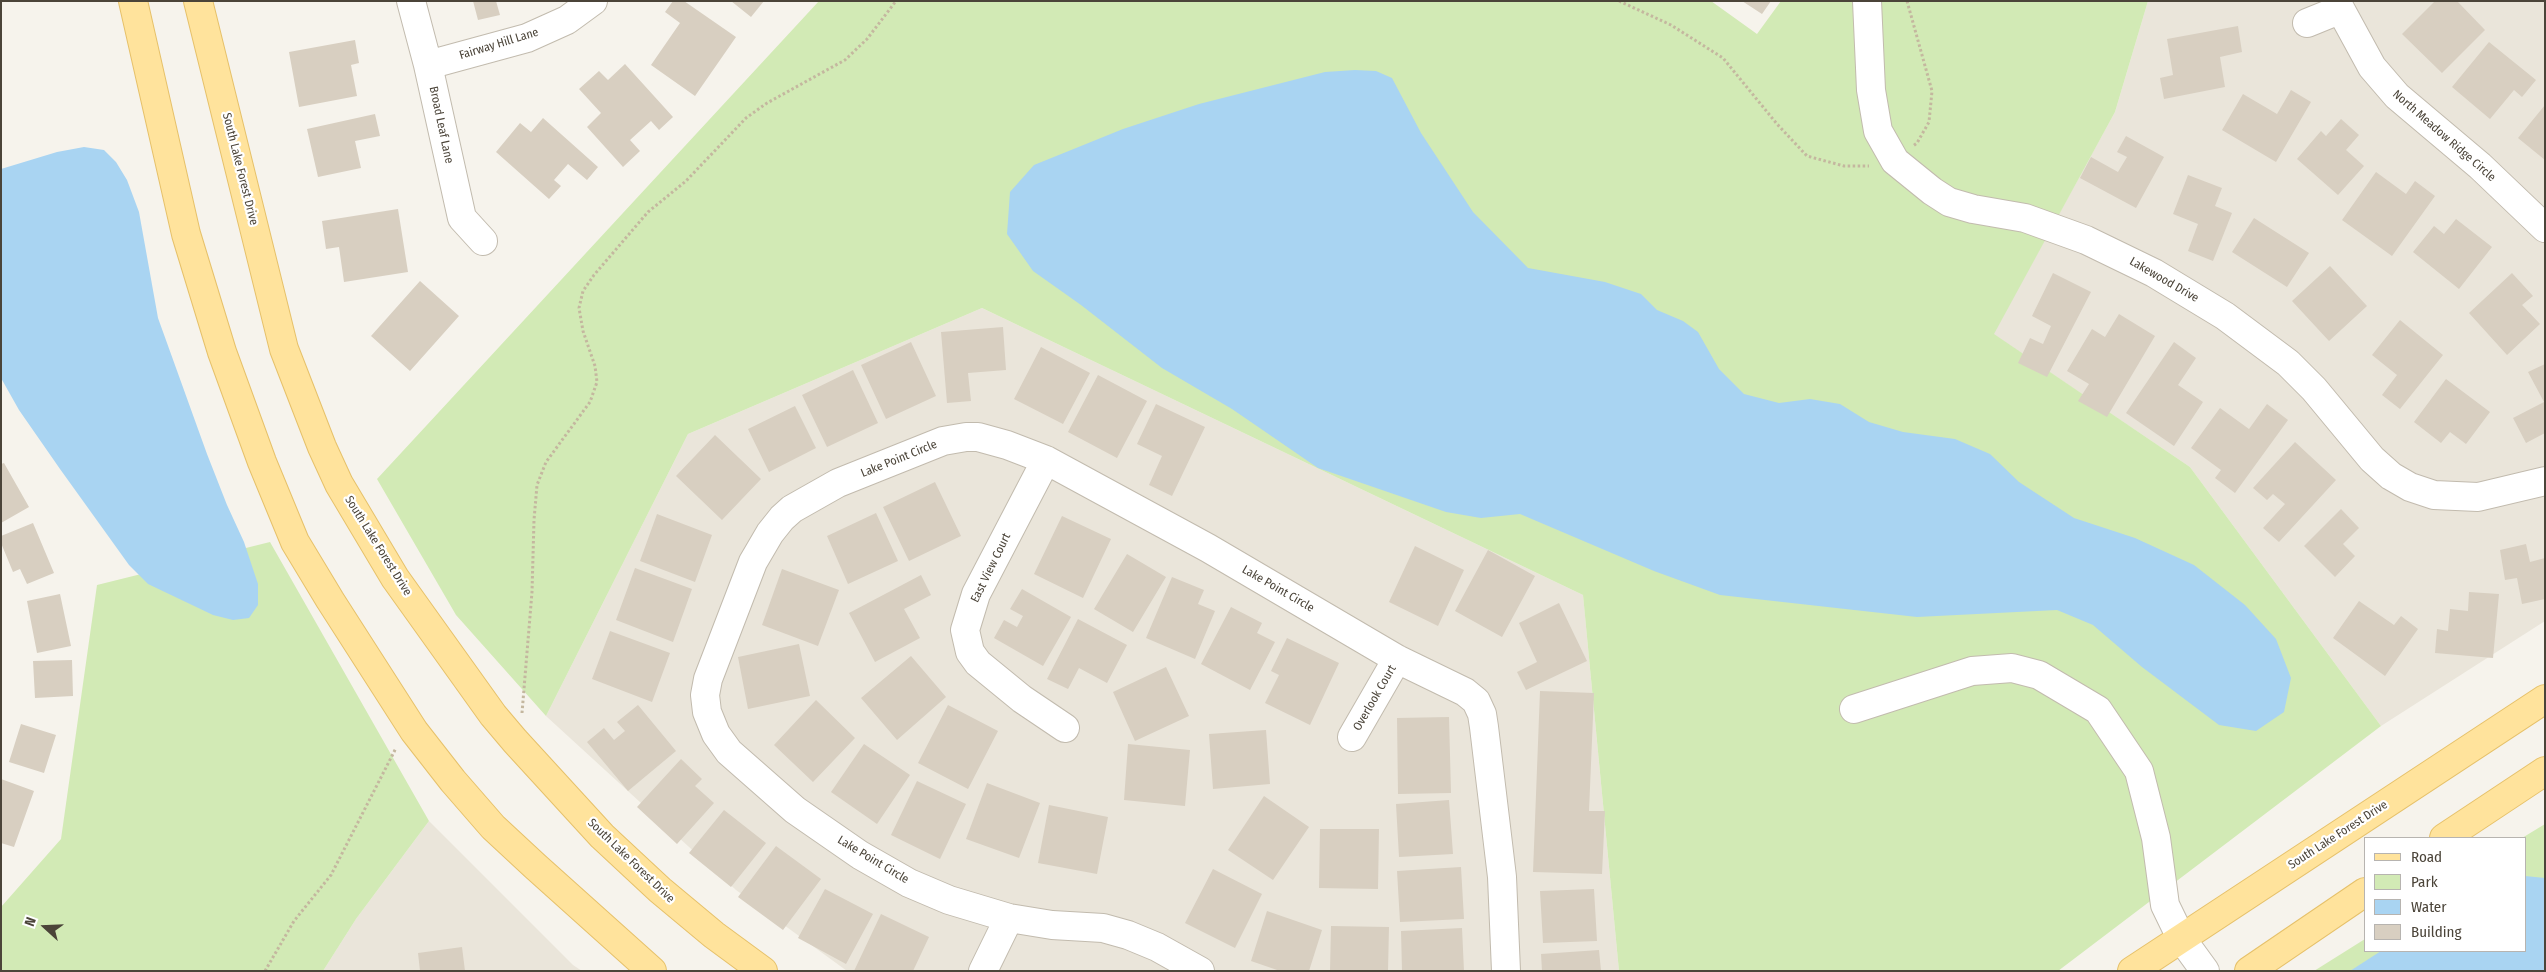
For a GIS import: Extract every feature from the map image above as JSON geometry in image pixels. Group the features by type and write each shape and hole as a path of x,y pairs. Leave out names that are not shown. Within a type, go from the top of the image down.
{"main road":[{"path":"133,1 191,252 222,352 262,462 295,542 414,731 453,782 493,826 534,866 652,971"},
{"name":"South Lake Forest Drive","path":"198,1 284,349 322,448 339,484 395,578 493,715 515,741 602,836 660,890 714,935 763,971"},
{"name":"South Lake Forest Drive","path":"2132,971 2545,699"},
{"path":"2446,837 2545,771"},
{"path":"2249,971 2364,893"}],"street":[{"name":"Broad Leaf Lane","path":"411,1 428,65 462,218 484,241"},
{"name":"Fairway Hill Lane","path":"428,65 527,38 567,20 593,1"},
{"name":"Lakewood Drive","path":"1867,1 1871,90 1878,131 1896,161 1932,191 1949,202 1974,210 2025,218 2086,240 2154,273 2225,316 2288,363 2314,389 2372,459 2391,476 2410,487 2434,494 2478,497 2545,481"},
{"name":"North Meadow Ridge Circle","path":"2307,23 2337,6 2372,68 2397,96 2480,166 2545,228"},
{"name":"Lake Point Circle","path":"1200,971 1157,947 1128,935 1103,928 1052,925 1009,918 949,900 909,883 860,855 795,810 729,752 707,712 705,695 716,654 753,562 770,533 792,509 838,483 943,441 978,437 1007,444 1046,460 1208,548 1397,659 1465,692 1476,701 1482,714 1502,878 1506,971"},
{"name":"East View Court","path":"1046,460 976,594 965,630 968,647 978,663 1022,699 1065,728"},
{"name":"Overlook Court","path":"1352,737 1397,659"},
{"path":"1854,708 1972,671 2012,668 2039,675 2098,710 2139,771 2156,838 2164,905 2181,938 2205,971"},
{"path":"982,971 1009,918"}],"path":[{"path":"522,718 532,592 537,485 546,462 590,402 597,382 596,366 583,331 578,308 583,291 594,275 648,212 686,181 746,118 767,103 845,60 867,39 896,1"},
{"path":"1619,1 1671,25 1723,58 1777,124 1807,156 1844,166 1871,166"},
{"path":"1907,1 1932,91 1929,122 1917,143 1910,148"},
{"path":"265,971 294,921 331,876 398,744"}],"shaded area":[{"path":"2148,1 2545,1 2545,621 2381,726 2190,467 1993,334 2115,112"},
{"path":"982,308 1583,595 1619,971 847,971 736,890 546,716 688,434"},
{"path":"429,821 573,965 582,971 323,971 356,919"}],"green space":[{"path":"819,1 1711,1 1757,34 1781,1 2148,1 2115,112 1994,334 2190,467 2381,726 2058,971 1619,971 1583,595 982,308 688,434 546,716 456,615 377,479"},
{"path":"270,542 429,821 356,919 323,971 1,971 1,907 61,839 97,585"},
{"path":"2545,824 2545,971 2314,971 2364,940 2364,952 2526,952 2526,837 2524,837"}],"water":[{"path":"1376,71 1392,78 1421,133 1473,212 1528,268 1605,282 1641,294 1657,310 1683,321 1698,332 1719,369 1744,394 1779,403 1810,399 1840,404 1869,422 1903,432 1955,439 1990,454 2019,482 2074,518 2135,538 2194,565 2245,605 2276,639 2291,678 2284,712 2256,731 2219,725 2142,667 2093,625 2057,610 1917,617 1720,595 1654,571 1520,514 1481,518 1446,512 1318,468 1232,409 1162,368 1081,305 1033,271 1007,234 1010,192 1034,165 1123,129 1199,104 1325,72"},
{"path":"84,147 104,150 116,162 127,180 139,212 158,318 207,454 244,542 258,584 258,605 249,618 233,620 213,615 148,584 129,565 60,469 19,410 1,378 1,169 57,152"},
{"path":"2526,876 2545,878 2545,971 2350,971 2379,952 2526,952"}],"building":[{"path":"473,1 496,1 500,15 478,20"},
{"path":"673,1 684,1 736,37 695,96 651,65 680,23 665,12"},
{"path":"731,1 764,1 751,17"},
{"path":"1742,1 1771,1 1762,14"},
{"path":"2435,1 2457,1 2485,30 2442,73 2402,34"},
{"path":"2238,26 2242,52 2220,57 2225,87 2164,99 2160,78 2173,75 2167,39"},
{"path":"355,40 359,63 351,65 357,96 299,107 289,52"},
{"path":"2489,42 2536,80 2522,97 2514,90 2490,119 2452,87"},
{"path":"625,64 673,117 659,130 651,121 630,140 640,151 623,167 587,127 601,113 579,89 599,71 608,80"},
{"path":"2291,90 2311,102 2276,162 2222,130 2243,94 2277,114"},
{"path":"2545,105 2545,160 2518,138"},
{"path":"375,114 380,136 355,141 361,168 318,177 307,129"},
{"path":"543,118 598,167 587,180 568,164 554,180 561,186 549,199 496,152 520,123 531,132"},
{"path":"2341,119 2359,135 2346,150 2364,166 2338,195 2297,159 2321,131 2326,136"},
{"path":"2126,136 2164,157 2136,208 2080,178 2091,157 2118,172 2127,157 2117,152"},
{"path":"2376,172 2406,194 2415,181 2435,196 2392,256 2342,220"},
{"path":"2188,175 2222,188 2215,206 2232,213 2213,261 2188,251 2198,224 2173,214"},
{"path":"398,209 408,272 344,282 339,247 326,249 322,221"},
{"path":"2254,218 2309,253 2287,287 2232,252"},
{"path":"2456,219 2492,247 2459,289 2413,252 2434,226 2444,234"},
{"path":"2330,266 2367,306 2329,341 2292,301"},
{"path":"2053,273 2091,292 2047,377 2018,363 2030,338 2043,344 2051,326 2032,316"},
{"path":"2512,273 2533,296 2522,305 2540,324 2507,355 2469,313"},
{"path":"420,281 459,316 410,371 371,336"},
{"path":"2119,314 2155,336 2107,417 2078,401 2089,384 2067,371 2092,329 2105,337"},
{"path":"2400,320 2443,355 2400,409 2382,395 2397,375 2372,355"},
{"path":"1003,327 1006,370 968,373 971,401 947,403 941,332"},
{"path":"911,342 936,396 886,419 861,365"},
{"path":"2174,342 2196,358 2178,385 2203,402 2174,446 2126,413"},
{"path":"1041,347 1090,373 1063,424 1014,399"},
{"path":"2545,364 2545,433 2526,443 2513,418 2544,402 2528,372"},
{"path":"853,370 878,423 827,447 802,395"},
{"path":"1098,375 1147,401 1117,458 1068,432"},
{"path":"2446,379 2490,412 2466,444 2450,432 2441,443 2414,422"},
{"path":"1156,404 1205,427 1172,496 1149,485 1162,456 1137,444"},
{"path":"2267,404 2288,420 2235,493 2215,478 2221,470 2191,448 2220,408 2249,429"},
{"path":"795,406 816,448 769,472 748,429"},
{"path":"715,435 761,479 722,520 676,476"},
{"path":"2295,442 2336,480 2279,542 2263,528 2285,504 2273,494 2267,500 2253,488"},
{"path":"4,463 29,507 1,523 1,464"},
{"path":"935,482 961,536 909,561 883,507"},
{"path":"2341,509 2359,528 2343,544 2355,556 2335,577 2304,546"},
{"path":"876,513 898,561 848,584 827,536"},
{"path":"657,514 712,535 695,582 640,561"},
{"path":"1062,516 1111,539 1083,598 1034,574"},
{"path":"33,523 54,573 27,584 20,569 13,572 1,543 1,536"},
{"path":"2526,544 2530,562 2545,558 2545,599 2522,604 2517,578 2505,580 2500,550"},
{"path":"1415,546 1464,570 1438,626 1389,602"},
{"path":"1488,550 1535,576 1502,637 1455,611"},
{"path":"1127,554 1166,577 1133,632 1094,609"},
{"path":"635,568 692,589 673,642 616,620"},
{"path":"782,569 839,590 818,646 762,625"},
{"path":"921,575 931,595 904,609 920,638 875,662 849,613"},
{"path":"1172,577 1204,590 1198,604 1215,611 1195,659 1146,638"},
{"path":"1022,589 1071,617 1043,666 994,638 1004,620 1017,627 1023,616 1010,609"},
{"path":"2469,592 2499,594 2493,658 2435,653 2437,629 2448,631 2450,609 2468,611"},
{"path":"60,594 71,646 37,653 27,601"},
{"path":"2359,601 2394,625 2401,616 2418,629 2385,676 2333,638"},
{"path":"1559,603 1587,661 1526,690 1517,672 1537,662 1519,623"},
{"path":"1231,607 1262,623 1257,633 1275,642 1250,690 1201,664"},
{"path":"1078,619 1127,645 1107,683 1079,668 1068,689 1047,679"},
{"path":"610,631 670,653 652,702 592,679"},
{"path":"1287,638 1339,663 1310,725 1265,703 1279,675 1271,671"},
{"path":"799,644 810,696 748,709 738,657"},
{"path":"911,656 946,697 897,740 861,698"},
{"path":"72,660 73,696 35,698 33,661"},
{"path":"1166,667 1189,716 1135,741 1113,692"},
{"path":"1540,691 1594,693 1589,811 1605,811 1602,874 1533,872"},
{"path":"816,700 855,738 813,782 774,745"},
{"path":"638,705 676,751 628,791 587,742 604,728 614,740 625,731 617,722"},
{"path":"948,705 998,731 968,789 918,763"},
{"path":"1449,717 1451,793 1398,794 1397,718"},
{"path":"21,724 56,735 44,773 9,762"},
{"path":"1266,730 1270,784 1213,789 1209,734"},
{"path":"864,744 910,775 877,824 831,792"},
{"path":"1128,744 1190,750 1185,806 1124,800"},
{"path":"681,759 702,779 695,786 714,803 677,844 637,807"},
{"path":"1,779 34,791 14,847 1,843"},
{"path":"917,781 966,804 940,859 891,835"},
{"path":"987,783 1040,803 1019,858 966,839"},
{"path":"1264,796 1309,827 1273,880 1228,850"},
{"path":"1449,800 1453,854 1399,857 1396,804"},
{"path":"1049,805 1108,817 1097,874 1038,863"},
{"path":"724,810 766,843 731,887 689,853"},
{"path":"1320,829 1379,829 1378,889 1319,888"},
{"path":"776,846 821,879 783,930 738,897"},
{"path":"1461,867 1464,919 1400,922 1397,871"},
{"path":"1213,869 1262,894 1235,948 1185,923"},
{"path":"825,889 873,914 846,964 798,938"},
{"path":"1594,889 1597,941 1543,943 1540,891"},
{"path":"1267,911 1322,930 1309,971 1280,971 1251,961"},
{"path":"881,914 929,937 913,971 854,971"},
{"path":"1331,926 1389,927 1388,971 1330,971"},
{"path":"1462,928 1464,971 1402,971 1401,931"},
{"path":"462,947 465,971 420,971 418,953"},
{"path":"1599,950 1601,971 1542,971 1541,954"}]}
